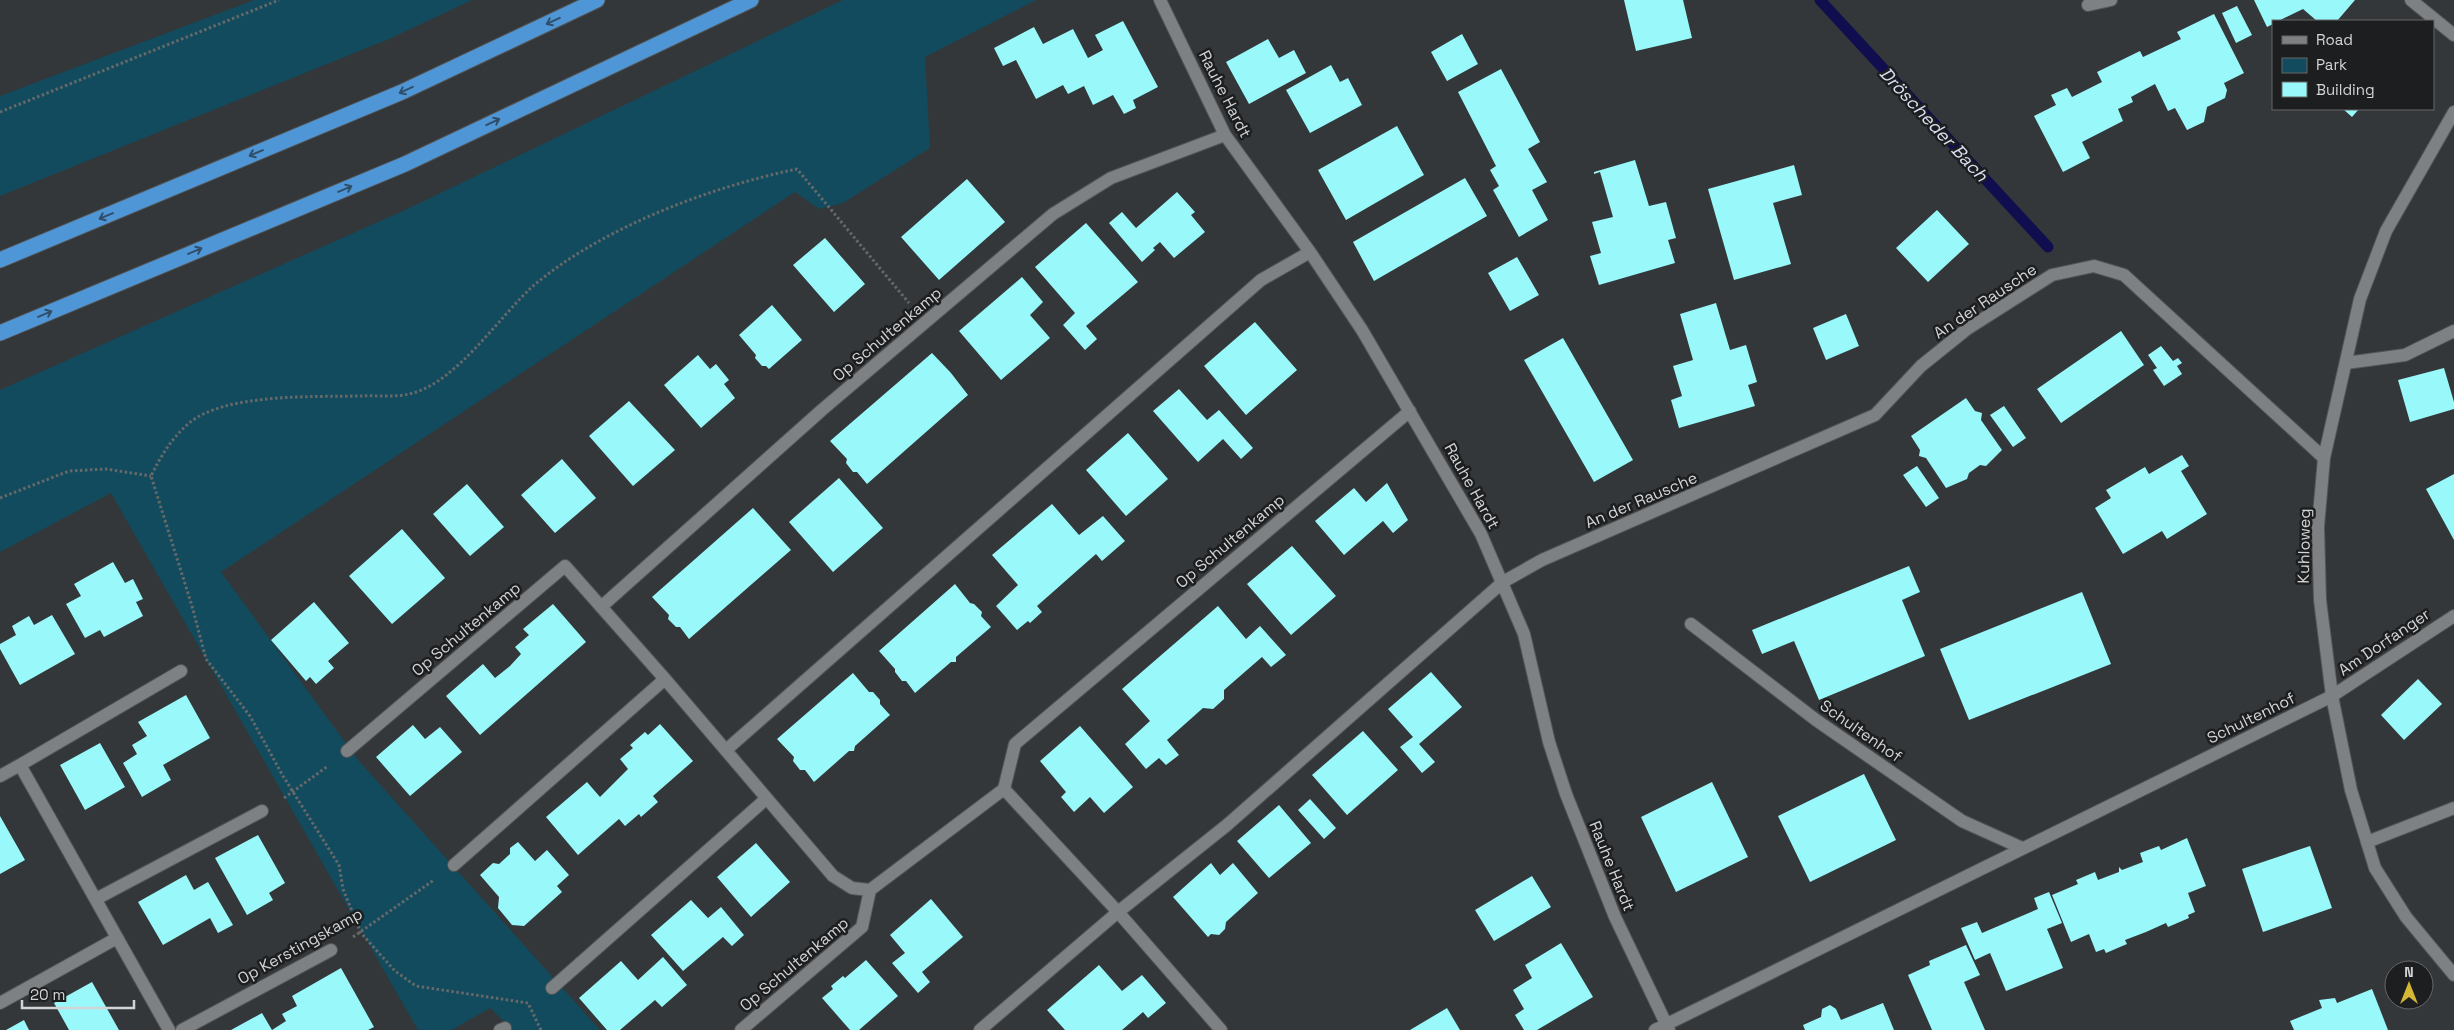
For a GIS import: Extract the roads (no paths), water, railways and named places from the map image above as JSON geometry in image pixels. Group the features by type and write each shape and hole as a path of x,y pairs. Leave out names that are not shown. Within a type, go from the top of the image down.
{"highway":[{"path":"0,260 402,92 597,0"},
{"path":"0,333 404,164 751,0"}],"street":[{"name":"Rauhe Hardt","path":"1160,0 1225,135 1310,252 1362,330 1481,534 1524,634 1549,742 1566,794 1663,1028"},
{"path":"2088,5 2111,0"},
{"path":"2411,0 2454,35"},
{"name":"Kuhloweg","path":"2454,112 2386,231 2360,299 2324,458 2318,527 2320,600 2332,696 2351,790 2366,842 2375,868 2406,917 2454,975"},
{"name":"Op Schultenkamp","path":"602,607 823,409 1053,214 1111,178 1225,135"},
{"path":"726,750 1262,280 1310,252"},
{"name":"An der Rausche","path":"1503,582 1542,560 1875,414 1921,366 1967,329 2052,275 2094,266 2124,275 2324,458"},
{"path":"2346,363 2405,355 2454,331"},
{"name":"Op Schultenkamp","path":"1004,789 1015,744 1410,411"},
{"name":"Op Schultenkamp","path":"347,751 566,566 833,876 852,888 870,890 862,926 741,1030"},
{"path":"980,1030 1118,912 1227,825 1503,582"},
{"name":"Am Dorfanger","path":"2332,696 2454,616"},
{"name":"Schultenhof","path":"1690,624 1816,720 1962,821 2022,848"},
{"path":"0,776 181,671"},
{"path":"454,865 665,679"},
{"name":"Schultenhof","path":"1663,1028 2022,848 2332,696"},
{"path":"20,765 169,1030"},
{"path":"870,890 1004,789 1118,912 1221,1030"},
{"path":"552,988 766,799"},
{"path":"2366,842 2454,808"},
{"path":"96,899 262,811"},
{"path":"0,1003 116,938"},
{"name":"Op Kerstingskamp","path":"182,1030 331,950"}],"waterway":[{"name":"Dröscheder Bach","path":"1820,0 2048,247"}]}
